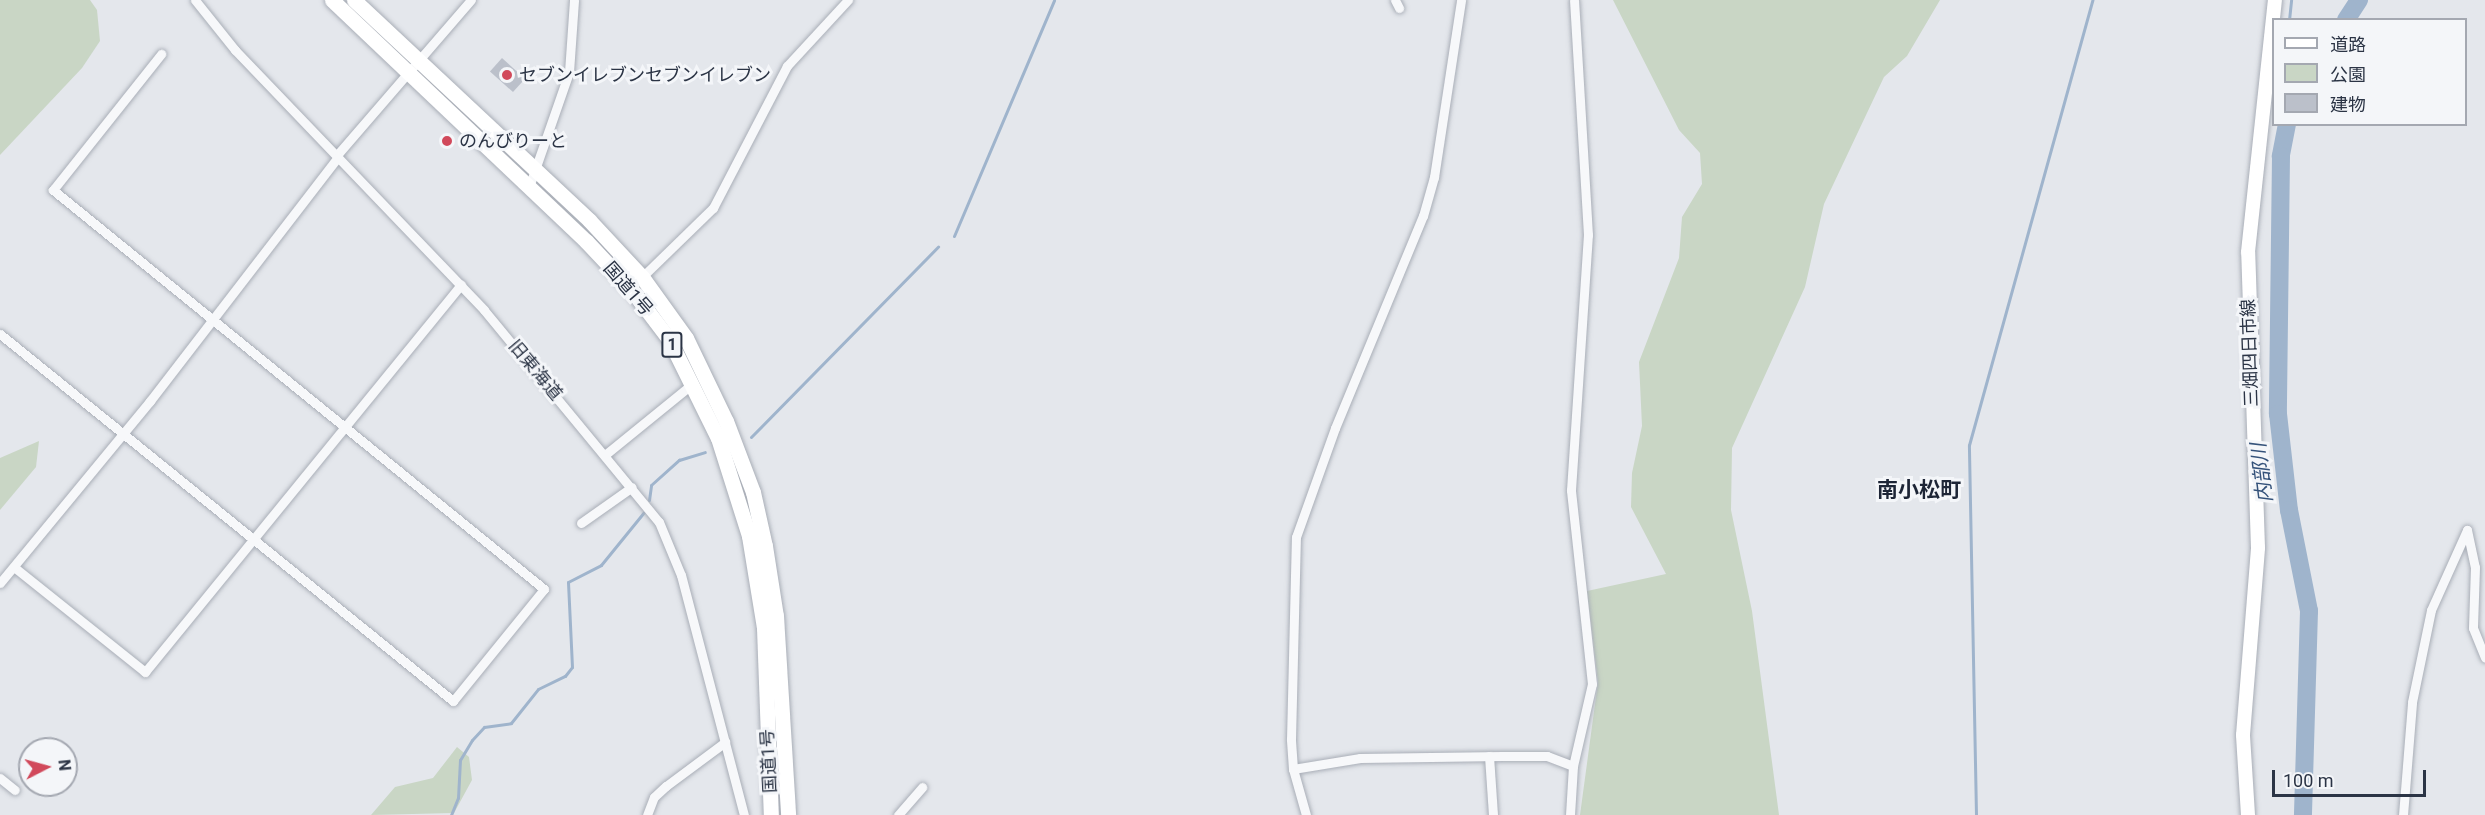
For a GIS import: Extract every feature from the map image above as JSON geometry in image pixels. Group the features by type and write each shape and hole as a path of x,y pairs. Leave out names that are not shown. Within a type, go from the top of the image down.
{"highway":[{"name":"国道1号","path":"332,0 408,75 532,180 570,201 642,278 686,339 722,411 753,492 788,815"},
{"name":"国道1号","path":"354,0 419,61 532,180 632,289 669,339 692,384 739,496 764,578 771,815"}],"main road":[{"name":"三畑四日市線","path":"2273,18 2275,0"},
{"name":"三畑四日市線","path":"2248,815 2243,735 2258,548 2248,252 2272,28"}],"street":[{"name":"旧東海道","path":"195,0 235,50 460,285 606,454 672,544 744,815"},
{"path":"0,584 124,433 210,317 337,156 471,0"},
{"path":"532,180 569,72 574,0"},
{"path":"642,278 712,208 787,66 848,0"},
{"path":"1306,815 1293,769 1292,595 1299,520 1423,216 1434,177 1461,0"},
{"path":"1570,815 1573,766 1592,690 1571,490 1588,235 1574,0"},
{"path":"0,334 453,701 544,589 53,190 161,54"},
{"path":"14,567 145,672 460,285"},
{"path":"606,454 692,384"},
{"path":"581,523 632,487"},
{"path":"2403,815 2412,702 2431,610 2467,530 2475,567 2473,628 2485,658"},
{"path":"647,815 654,797 725,742"},
{"path":"1293,769 1360,758 1489,756 1547,756 1573,766"},
{"path":"1489,756 1493,815"},
{"path":"0,778 15,790"},
{"path":"898,815 922,787"}],"green space":[{"path":"0,0 90,0 97,10 100,41 82,68 0,155"},
{"path":"1613,0 1940,0 1907,56 1884,77 1824,204 1805,287 1732,448 1731,510 1752,611 1779,815 1580,815 1598,682 1587,591 1666,574 1631,507 1632,473 1642,426 1639,362 1679,258 1682,217 1702,184 1700,153 1679,130"},
{"path":"39,441 36,467 0,510 0,458"},
{"path":"457,747 469,757 472,780 454,813 371,815 395,787 433,778"}],"building":[{"name":"セブンイレブンセブンイレブン","path":"502,58 525,79 513,92 490,71"}],"waterway":[{"path":"954,236 1054,0"},
{"path":"1976,815 1969,445 2092,0"},
{"path":"2289,18 2291,0"},
{"name":"内部川","path":"2347,18 2359,0"},
{"name":"内部川","path":"2281,156 2282,126"},
{"name":"内部川","path":"2287,126 2281,156 2278,414 2289,510 2309,611 2303,815"},
{"path":"751,437 938,247"},
{"path":"649,500 651,485 679,460 705,452"},
{"path":"451,815 458,798 460,760 472,740 484,727 511,723 538,689 565,676 572,667 568,582 601,565 644,512"}],"place":[{"name":"セブンイレブンセブンイレブン","path":"507,75"},
{"name":"のんびりーと","path":"447,141"}],"district":[{"name":"南小松町","path":"1919,490"}]}
